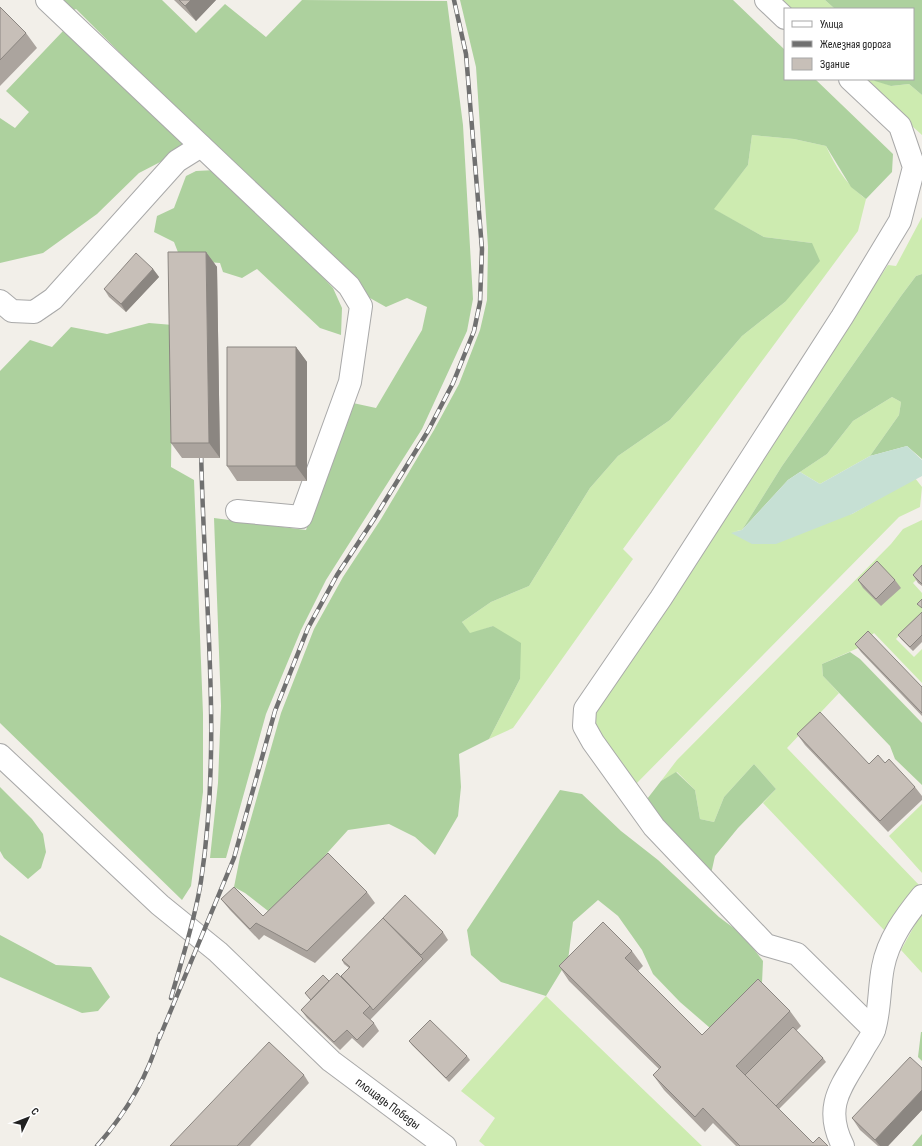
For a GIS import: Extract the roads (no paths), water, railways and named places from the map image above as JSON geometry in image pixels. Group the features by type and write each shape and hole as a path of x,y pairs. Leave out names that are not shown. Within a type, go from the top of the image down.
{"street":[{"path":"47,0 349,286 361,306 350,382 301,516 237,511"},
{"path":"766,0 784,17"},
{"path":"851,80 900,126 914,167 900,221 842,317 700,538 585,710 584,726 593,742 654,827 740,920 766,945 797,954 874,1030"},
{"path":"0,302 12,311 34,312 53,299 177,161 201,146"},
{"name":"площадь Победы","path":"0,755 160,905 218,952 331,1061 431,1142"},
{"path":"843,1146 837,1134 833,1107 841,1086 874,1030 883,967 889,944 907,914 922,896"}],"railway":[{"path":"159,1039 234,858 275,711 308,628 337,575 374,519 428,431 453,383 474,331 480,302 482,249 466,54 454,0"},
{"path":"171,998 188,940 201,881 211,773 210,664 202,500 201,446"},
{"path":"97,1146 117,1121 135,1094 149,1065 160,1034"}]}
